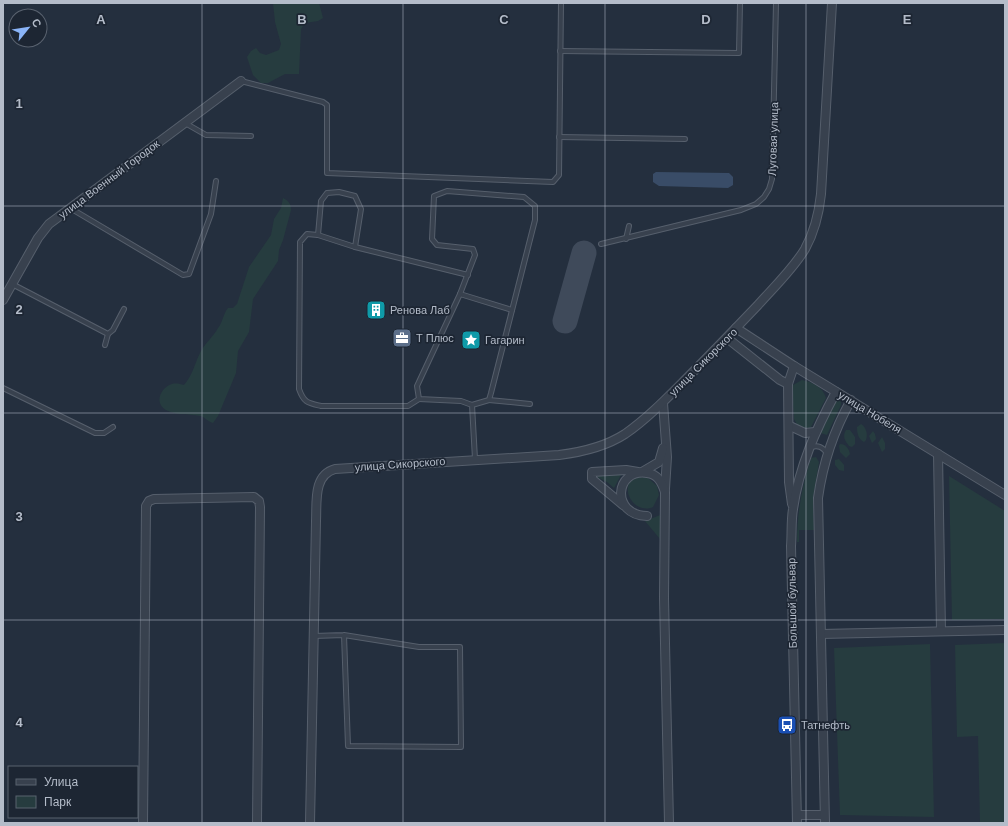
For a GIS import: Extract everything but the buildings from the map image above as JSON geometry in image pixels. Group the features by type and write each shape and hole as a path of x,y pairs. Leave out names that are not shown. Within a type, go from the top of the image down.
{"street":[{"name":"улица Сикорского","path":"314,636 318,486 324,473 335,469 475,459 559,455 582,452 601,446 624,434 663,402 727,338 805,249 818,217 832,3"},
{"name":"улица Военный Городок","path":"3,300 38,238 49,224 241,81"},
{"name":"улица Нобеля","path":"736,328 794,366 1005,495"},
{"path":"727,338 780,380 788,384"},
{"path":"793,510 789,482 790,426 788,384 794,366"},
{"name":"Большой бульвар","path":"797,819 791,546 793,510 801,470 815,432 836,392"},
{"path":"797,819 824,819 822,634 818,498 827,454 838,423 851,400"},
{"path":"625,506 621,499 621,490 624,482 630,476 658,462 662,456 664,442 663,402"},
{"path":"790,426 805,433 815,432"},
{"path":"664,442 667,457 665,492 666,541 664,564 669,823"},
{"path":"938,454 941,631"},
{"path":"647,516 638,516 630,512 601,485 592,479 592,472 626,470 650,473 658,477 663,484 665,492"},
{"path":"143,823 146,506 149,501 154,499 254,497 259,501 260,507 257,823"},
{"path":"822,634 1005,630"},
{"path":"310,823 314,636"}],"lane":[{"path":"241,81 323,102 327,105 327,173 553,182 559,175 561,3"},
{"path":"560,50 739,53 740,3"},
{"name":"Луговая улица","path":"601,244 741,210 756,204 769,190 773,162 776,3"},
{"path":"184,123 206,135 251,136"},
{"path":"559,137 685,139"},
{"path":"70,208 183,275 189,274 211,214 216,181"},
{"path":"419,399 417,386 460,294 476,255 473,249 437,245 432,239 434,196 447,191 524,198 535,206 535,220 489,400"},
{"path":"318,235 321,201 327,193 339,192 355,196 361,209 355,247"},
{"path":"626,239 629,226"},
{"path":"468,275 355,247 318,235 307,234 300,242 299,389 302,399 309,404 329,406 408,406 419,399 461,401 472,405 489,400 530,404"},
{"path":"11,284 108,334"},
{"path":"460,294 512,310"},
{"path":"105,345 108,334 113,330 124,309"},
{"path":"3,388 95,433 104,433 113,427"},
{"path":"472,405 475,459"},
{"path":"810,447 817,446 822,448 827,454"},
{"path":"314,636 344,635 419,647 460,647 462,747 348,746 344,635"}],"green space":[{"path":"273,3 319,3 323,18 318,21 305,23 301,29 299,74 285,74 268,83 261,83 253,75 247,57 251,51 256,48 260,53 266,55 279,50 281,44 275,22"},
{"path":"283,198 287,200 291,206 291,210 279,250 278,261 253,299 249,332 238,351 236,373 218,416 213,423 200,416 174,413 166,410 162,407 159,400 162,392 172,384 184,385 192,373 205,344 220,326 226,310 228,308 233,308 237,304 249,267 271,235 274,219 281,208"},
{"path":"802,380 810,382 820,388 825,394 826,398 811,427 807,429 799,428 794,419 793,385"},
{"path":"839,400 841,405 827,435 820,433 836,401"},
{"path":"861,424 867,433 867,438 864,442 859,438 857,431 857,427"},
{"path":"846,430 850,430 855,437 855,444 852,447 849,446 844,438"},
{"path":"873,431 876,439 872,443 869,436"},
{"path":"882,437 885,443 885,449 882,452 878,443"},
{"path":"840,444 846,446 849,450 850,454 846,458 840,452"},
{"path":"816,457 819,462 813,499 814,530 799,530 799,542 797,542 799,510 805,479 811,458"},
{"path":"839,459 844,465 844,471 839,470 835,465 835,460"},
{"path":"598,473 622,473 614,488 607,482 597,477"},
{"path":"949,476 1005,511 1005,619 952,620"},
{"path":"639,477 648,478 657,486 659,495 653,507 642,508 632,502 628,492 628,486 630,481"},
{"path":"663,514 662,538 660,539 645,521"},
{"path":"1005,643 1005,823 980,823 978,736 957,737 955,645"},
{"path":"930,644 934,817 840,815 834,648"}],"water":[{"path":"656,172 729,173 733,177 733,185 728,188 659,186 653,182 653,174"}],"taxiway":[{"path":"565,321 584,253"}],"place":[{"name":"Ренова Лаб","path":"376,310"},
{"name":"Т Плюс","path":"402,338"},
{"name":"Гагарин","path":"471,340"},
{"name":"Татнефть","path":"787,725"}]}
